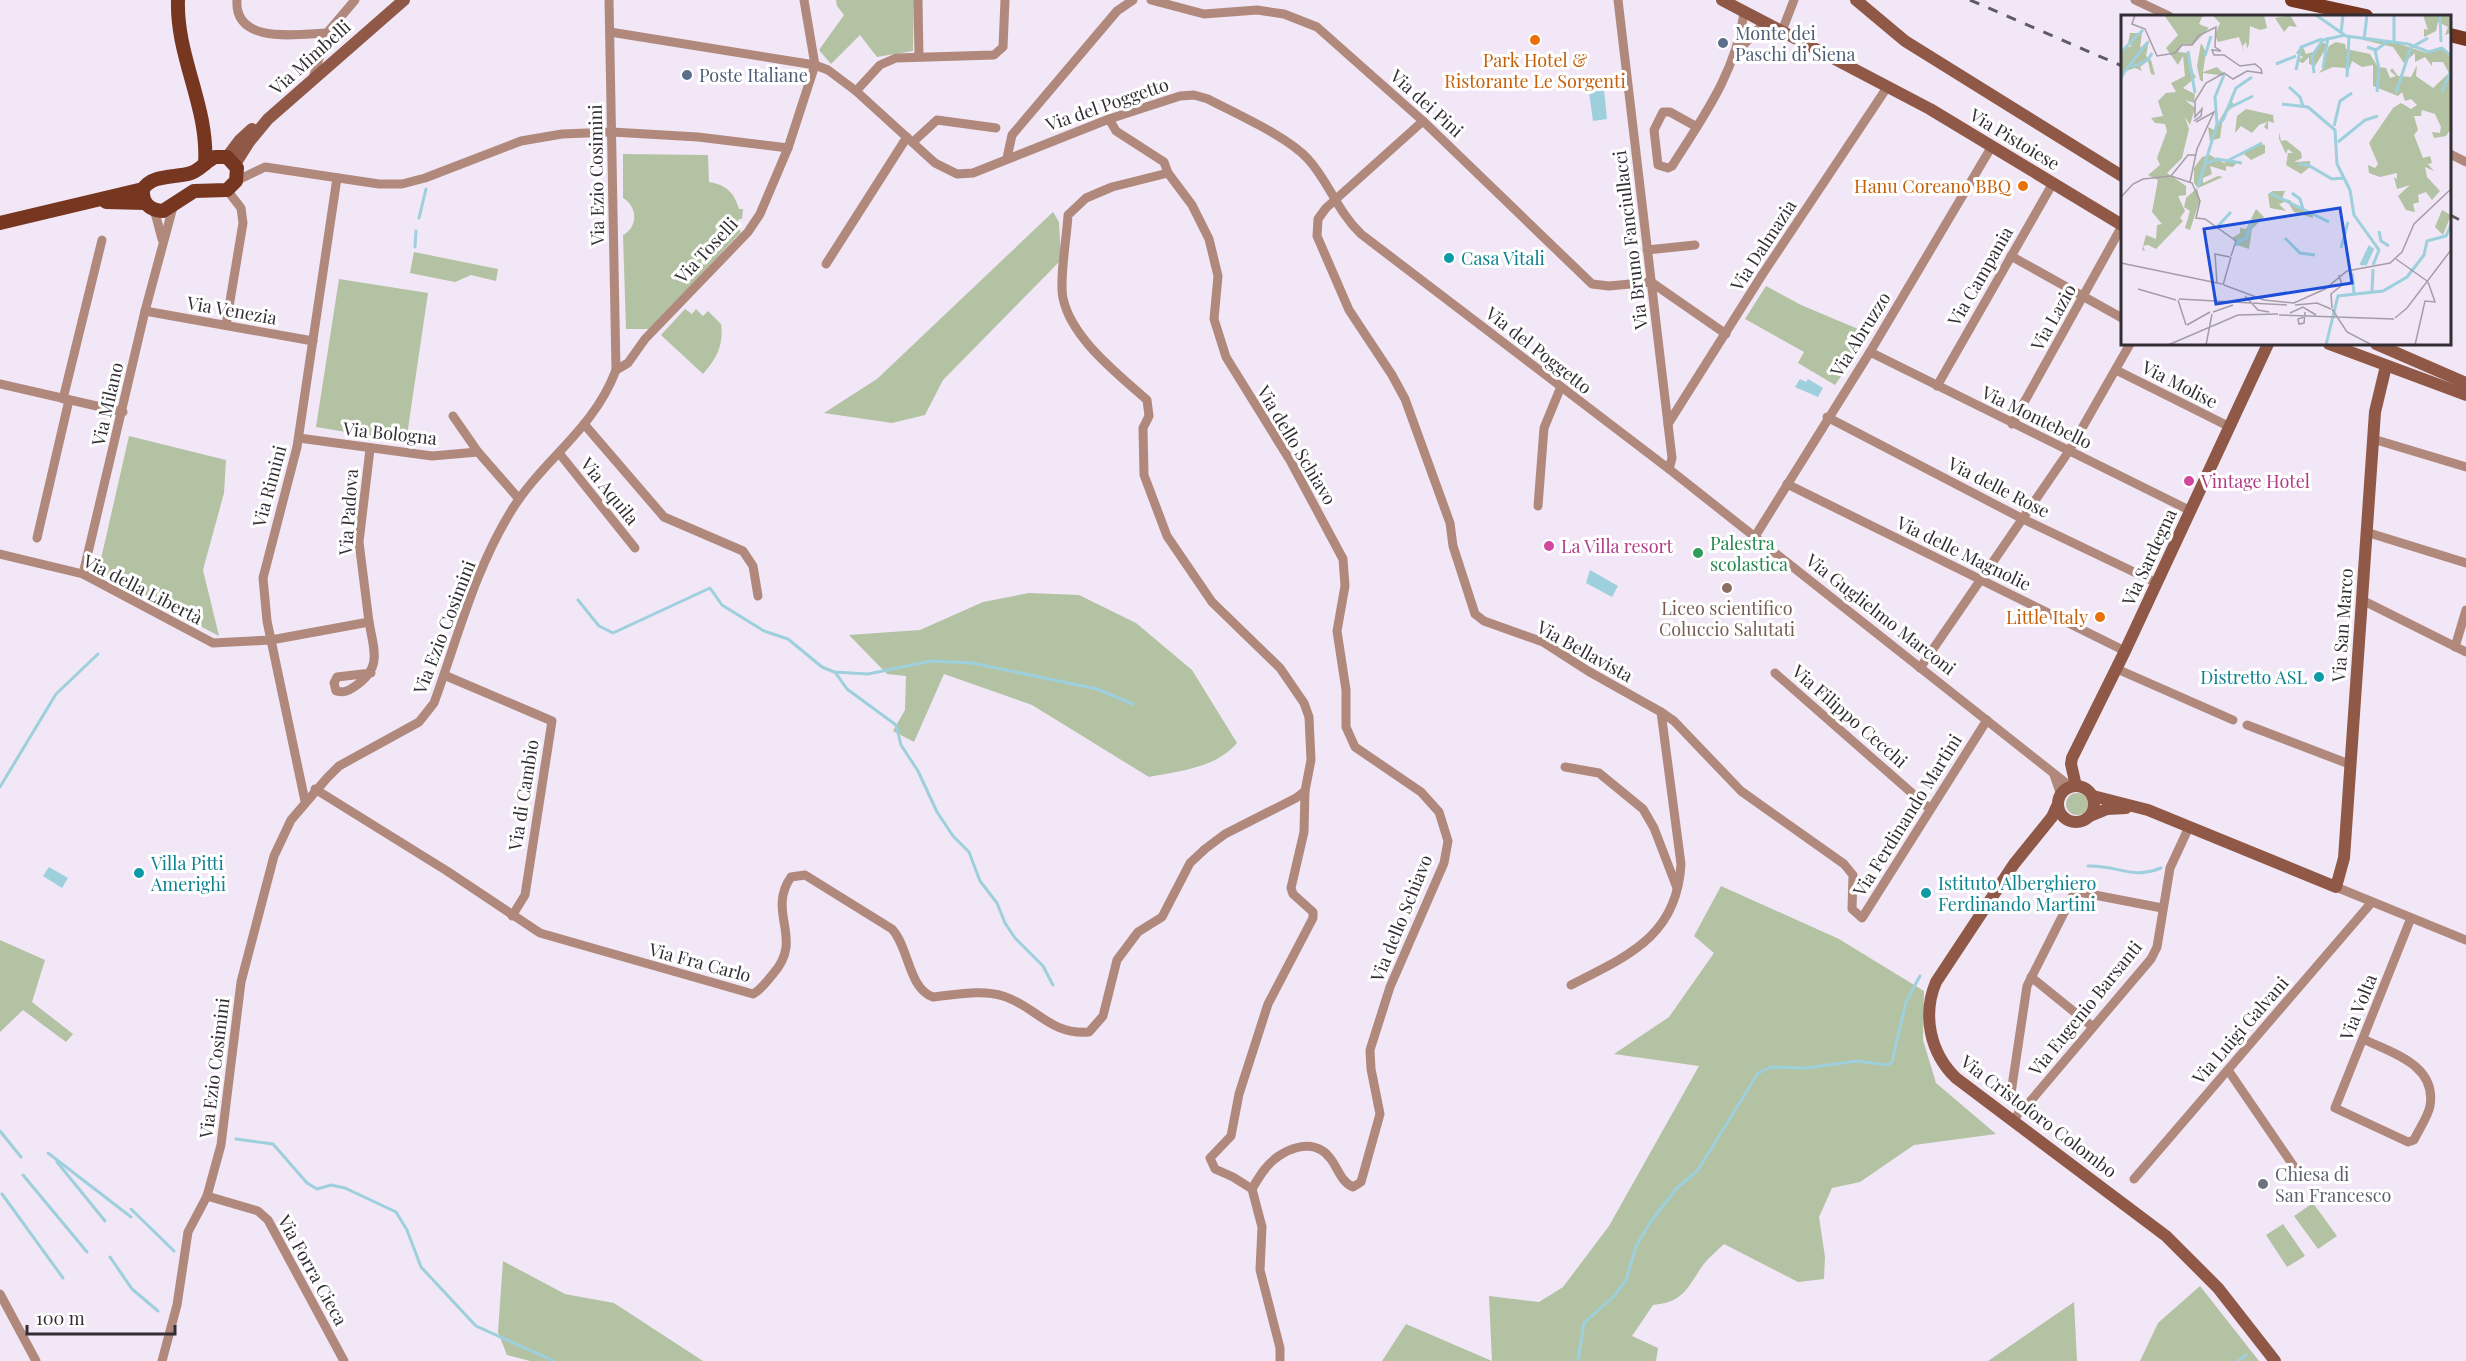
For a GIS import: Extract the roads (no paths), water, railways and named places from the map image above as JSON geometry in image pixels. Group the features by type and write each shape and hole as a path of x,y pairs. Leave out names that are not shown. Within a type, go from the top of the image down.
{"main road":[{"path":"178,0 179,34 204,124 205,164"},
{"name":"Via Mimbelli","path":"228,159 245,135 268,119 404,0"},
{"name":"Via Pistoiese","path":"1722,0 1888,86 1992,146 2121,225"},
{"path":"2292,0 2361,15"},
{"path":"1858,2 1905,41 2121,175"},
{"path":"2451,35 2466,39"},
{"path":"86,201 150,206 163,211 173,207 194,191 231,186 228,159 204,124"},
{"path":"0,223 143,189 154,180 190,173 212,158 228,159"},
{"path":"143,189 150,206"},
{"name":"Via Sardegna","path":"2074,786 2072,758 2126,651 2268,345"},
{"path":"2332,345 2466,394"},
{"path":"2378,345 2466,383"},
{"name":"Via San Marco","path":"2336,887 2344,858 2373,439 2379,390 2386,366"},
{"path":"2073,822 2062,815 2060,799 2074,786 2086,789 2093,796 2148,810 2336,887"},
{"path":"2090,816 2094,806 2093,796"},
{"name":"Via Cristoforo Colombo","path":"2060,799 2040,832 2014,864 1940,974 1929,1002 1931,1037 1945,1066 1956,1078 2150,1223 2190,1257 2218,1288 2275,1361"},
{"path":"2040,832 2082,821 2113,808 2148,810"}],"street":[{"path":"237,0 239,18 248,27 266,34 327,33"},
{"path":"313,78 327,33 355,0"},
{"name":"Via Ezio Cosimini","path":"162,1361 177,1305 188,1232 207,1196 226,1119 233,1038 246,957 274,856 291,820 315,789 339,766 419,722 434,703 470,597 519,499 600,406 616,370 609,0"},
{"path":"804,0 815,65"},
{"path":"918,0 919,56"},
{"path":"856,92 880,65 896,58 994,55 1003,47 1005,0"},
{"path":"1007,158 1012,135 1117,11 1133,0"},
{"name":"Via dei Pini","path":"1152,0 1203,14 1257,10 1284,14 1317,27 1423,121 1592,284 1609,286 1651,282"},
{"path":"1782,31 1794,0"},
{"path":"2135,0 2167,15"},
{"name":"Via Bruno Fanciullacci","path":"1619,2 1672,458 1668,469"},
{"path":"1736,53 1744,13"},
{"path":"1697,127 1666,110 1655,125 1654,139 1658,165 1668,168 1672,166 1697,127 1736,53 1764,23"},
{"name":"Via del Poggetto","path":"610,32 815,65 828,70 910,139 935,164 957,174 972,173 1109,119 1180,96 1194,94 1208,99 1295,148 1319,173 1334,202 1361,234 1560,389 1668,469"},
{"name":"Via Toselli","path":"616,370 628,363 645,339 748,232 760,214 788,148 815,65"},
{"name":"Via Dalmazia","path":"1668,424 1888,86"},
{"path":"1109,119 1116,132 1164,162 1168,173 1112,187 1086,198 1068,215 1063,297 1072,319 1099,357 1147,400 1149,416 1143,428 1144,476 1167,536 1212,602 1269,656 1304,703 1311,734 1311,760 1305,791 1304,832 1291,888 1293,894 1313,912 1313,918 1268,1004 1239,1094 1231,1136 1210,1158 1215,1169 1252,1189 1262,1227 1260,1270 1280,1348 1280,1361"},
{"path":"826,264 910,139 937,120 996,128"},
{"name":"Via Bellavista","path":"1423,121 1318,219 1317,236 1349,310 1405,399 1450,524 1453,546 1475,614 1484,621 1543,642 1588,671 1661,712"},
{"path":"226,325 243,223 241,208 231,186 265,167 379,184 402,184 425,178 533,138 612,132 698,137 788,148"},
{"path":"1635,141 1654,139"},
{"name":"Via Abruzzo","path":"1754,538 1827,417 1870,352 1992,146"},
{"path":"2451,154 2466,162"},
{"name":"Via dello Schiavo","path":"1168,173 1192,205 1209,239 1218,276 1214,319 1226,357 1291,462 1342,559 1345,586 1337,632 1346,690 1346,727 1355,747 1421,792 1439,812 1448,840 1443,863 1390,987 1370,1050 1371,1069 1380,1114 1359,1186 1347,1184 1329,1156 1321,1149 1308,1145 1287,1150 1265,1168 1252,1189"},
{"name":"Via Rimini","path":"306,801 271,640 263,578 299,438 337,178"},
{"name":"Via Campania","path":"1937,386 2052,183"},
{"path":"150,206 162,241"},
{"name":"Via Milano","path":"83,574 162,241 173,207"},
{"name":"Via Lazio","path":"2012,424 2121,228"},
{"path":"37,538 102,240"},
{"path":"1647,250 1695,245"},
{"path":"2011,256 2121,317"},
{"path":"1651,282 1726,334"},
{"name":"Via Venezia","path":"145,311 313,341"},
{"path":"1920,668 2069,451 2129,345"},
{"name":"Via Montebello","path":"1870,352 2191,511"},
{"name":"Via Molise","path":"2116,370 2230,427"},
{"path":"0,384 123,412"},
{"path":"1538,506 1544,428 1560,389"},
{"path":"453,416 478,452 519,499"},
{"name":"Via delle Rose","path":"1827,417 2023,519 2157,583"},
{"path":"584,424 664,517 743,551 753,566 758,596"},
{"name":"Via Bologna","path":"299,438 432,456 478,452"},
{"path":"2373,439 2466,466"},
{"name":"Via Padova","path":"370,449 359,543 375,660 371,673"},
{"name":"Via Aquila","path":"560,453 635,548"},
{"name":"Via Guglielmo Marconi","path":"1668,469 2053,773 2074,786"},
{"name":"Via delle Magnolie","path":"1787,484 2126,651"},
{"path":"2366,532 2466,563"},
{"name":"Via della Libertà","path":"0,554 83,574 209,642 271,640"},
{"path":"2362,600 2466,652"},
{"path":"2455,647 2466,610"},
{"path":"271,640 369,622"},
{"path":"2117,669 2233,720"},
{"name":"Via Filippo Cecchi","path":"1775,673 1929,808"},
{"name":"Via di Cambio","path":"444,675 552,721 525,895 512,916"},
{"path":"1571,985 1634,952 1649,940 1670,907 1677,888 1681,864 1661,712"},
{"name":"Via Ferdinando Martini","path":"1661,712 1674,721 1741,791 1844,864 1853,875 1852,909 1862,918 1929,808 1987,720"},
{"path":"2247,725 2349,764"},
{"path":"1565,767 1599,773 1643,809 1654,828 1677,888"},
{"path":"2053,773 2060,799"},
{"name":"Via Fra Carlo","path":"315,789 447,871 540,933 753,994 785,960 787,938 782,894 791,877 805,875 892,929 899,936 918,983 926,994 933,997 991,993 1004,996 1019,1002 1046,1023 1077,1033 1089,1032 1103,1017 1118,960 1138,932 1162,917 1173,901 1190,863 1204,849 1225,834 1296,798 1305,791"},
{"name":"Via Eugenio Barsanti","path":"2028,1104 2151,959 2157,947 2170,868 2189,827"},
{"path":"2336,887 2466,940"},
{"path":"2014,1120 2020,1109 2011,1094 2026,994 2031,977 2075,892 2162,908"},
{"name":"Via Luigi Galvani","path":"2134,1179 2372,902"},
{"name":"Via Volta","path":"2363,1039 2409,1061 2423,1073 2430,1086 2430,1108 2414,1140 2408,1142 2335,1108 2411,918"},
{"path":"2031,977 2093,1027"},
{"path":"2228,1070 2299,1174"},
{"name":"Via Forra Cieca","path":"207,1196 258,1211 268,1220 344,1361"},
{"path":"0,1294 36,1361"}],"water":[{"path":"1604,90 1607,119 1593,121 1589,92"},
{"path":"1800,379 1806,382 1808,379 1823,388 1818,397 1795,387"},
{"path":"1590,570 1618,586 1612,597 1586,583"},
{"path":"49,867 68,878 62,888 43,876"}],"waterway":[{"path":"419,218 426,189"},
{"path":"415,247 416,231"},
{"path":"578,600 599,626 613,633 710,588 722,605 764,631 788,639 822,667 834,672 868,674 931,661 972,663 1097,689 1133,704"},
{"path":"0,787 56,694 98,654"},
{"path":"835,672 847,689 896,725 901,745 918,771 937,812 953,836 969,852 980,881 997,903 1005,923 1015,938 1043,966 1053,985"},
{"path":"2088,866 2141,873 2161,868"},
{"path":"1578,1361 1584,1323 1615,1295 1626,1280 1636,1246 1651,1221 1677,1188 1698,1170 1758,1073 1771,1067 1807,1068 1857,1061 1887,1065 1892,1062 1906,1002 1920,976"},
{"path":"0,1131 21,1157"},
{"path":"236,1139 273,1144 307,1183 317,1189 331,1185 345,1188 396,1212 407,1230 421,1267 476,1326 554,1361"},
{"path":"48,1153 131,1217"},
{"path":"57,1162 105,1221"},
{"path":"23,1175 87,1252"},
{"path":"2,1194 63,1278"},
{"path":"131,1209 174,1251"},
{"path":"110,1257 132,1289 158,1311"},
{"path":"2238,1361 2246,1355"}],"railway":[{"path":"1970,0 2121,66"},
{"path":"2451,216 2466,223"}],"place":[{"name":"Park Hotel & Ristorante Le Sorgenti","path":"1535,40"},
{"name":"Monte dei Paschi di Siena","path":"1723,43"},
{"name":"Poste Italiane","path":"687,75"},
{"name":"Hanu Coreano BBQ","path":"2023,186"},
{"name":"Casa Vitali","path":"1449,258"},
{"name":"Vintage Hotel","path":"2189,481"},
{"name":"La Villa resort","path":"1549,546"},
{"name":"Palestra scolastica","path":"1698,553"},
{"name":"Liceo scientifico Coluccio Salutati","path":"1727,588"},
{"name":"Little Italy","path":"2100,617"},
{"name":"Distretto ASL","path":"2319,677"},
{"name":"Villa Pitti Amerighi","path":"139,873"},
{"name":"Istituto Alberghiero Ferdinando Martini","path":"1926,893"},
{"name":"Chiesa di San Francesco","path":"2263,1184"}]}
